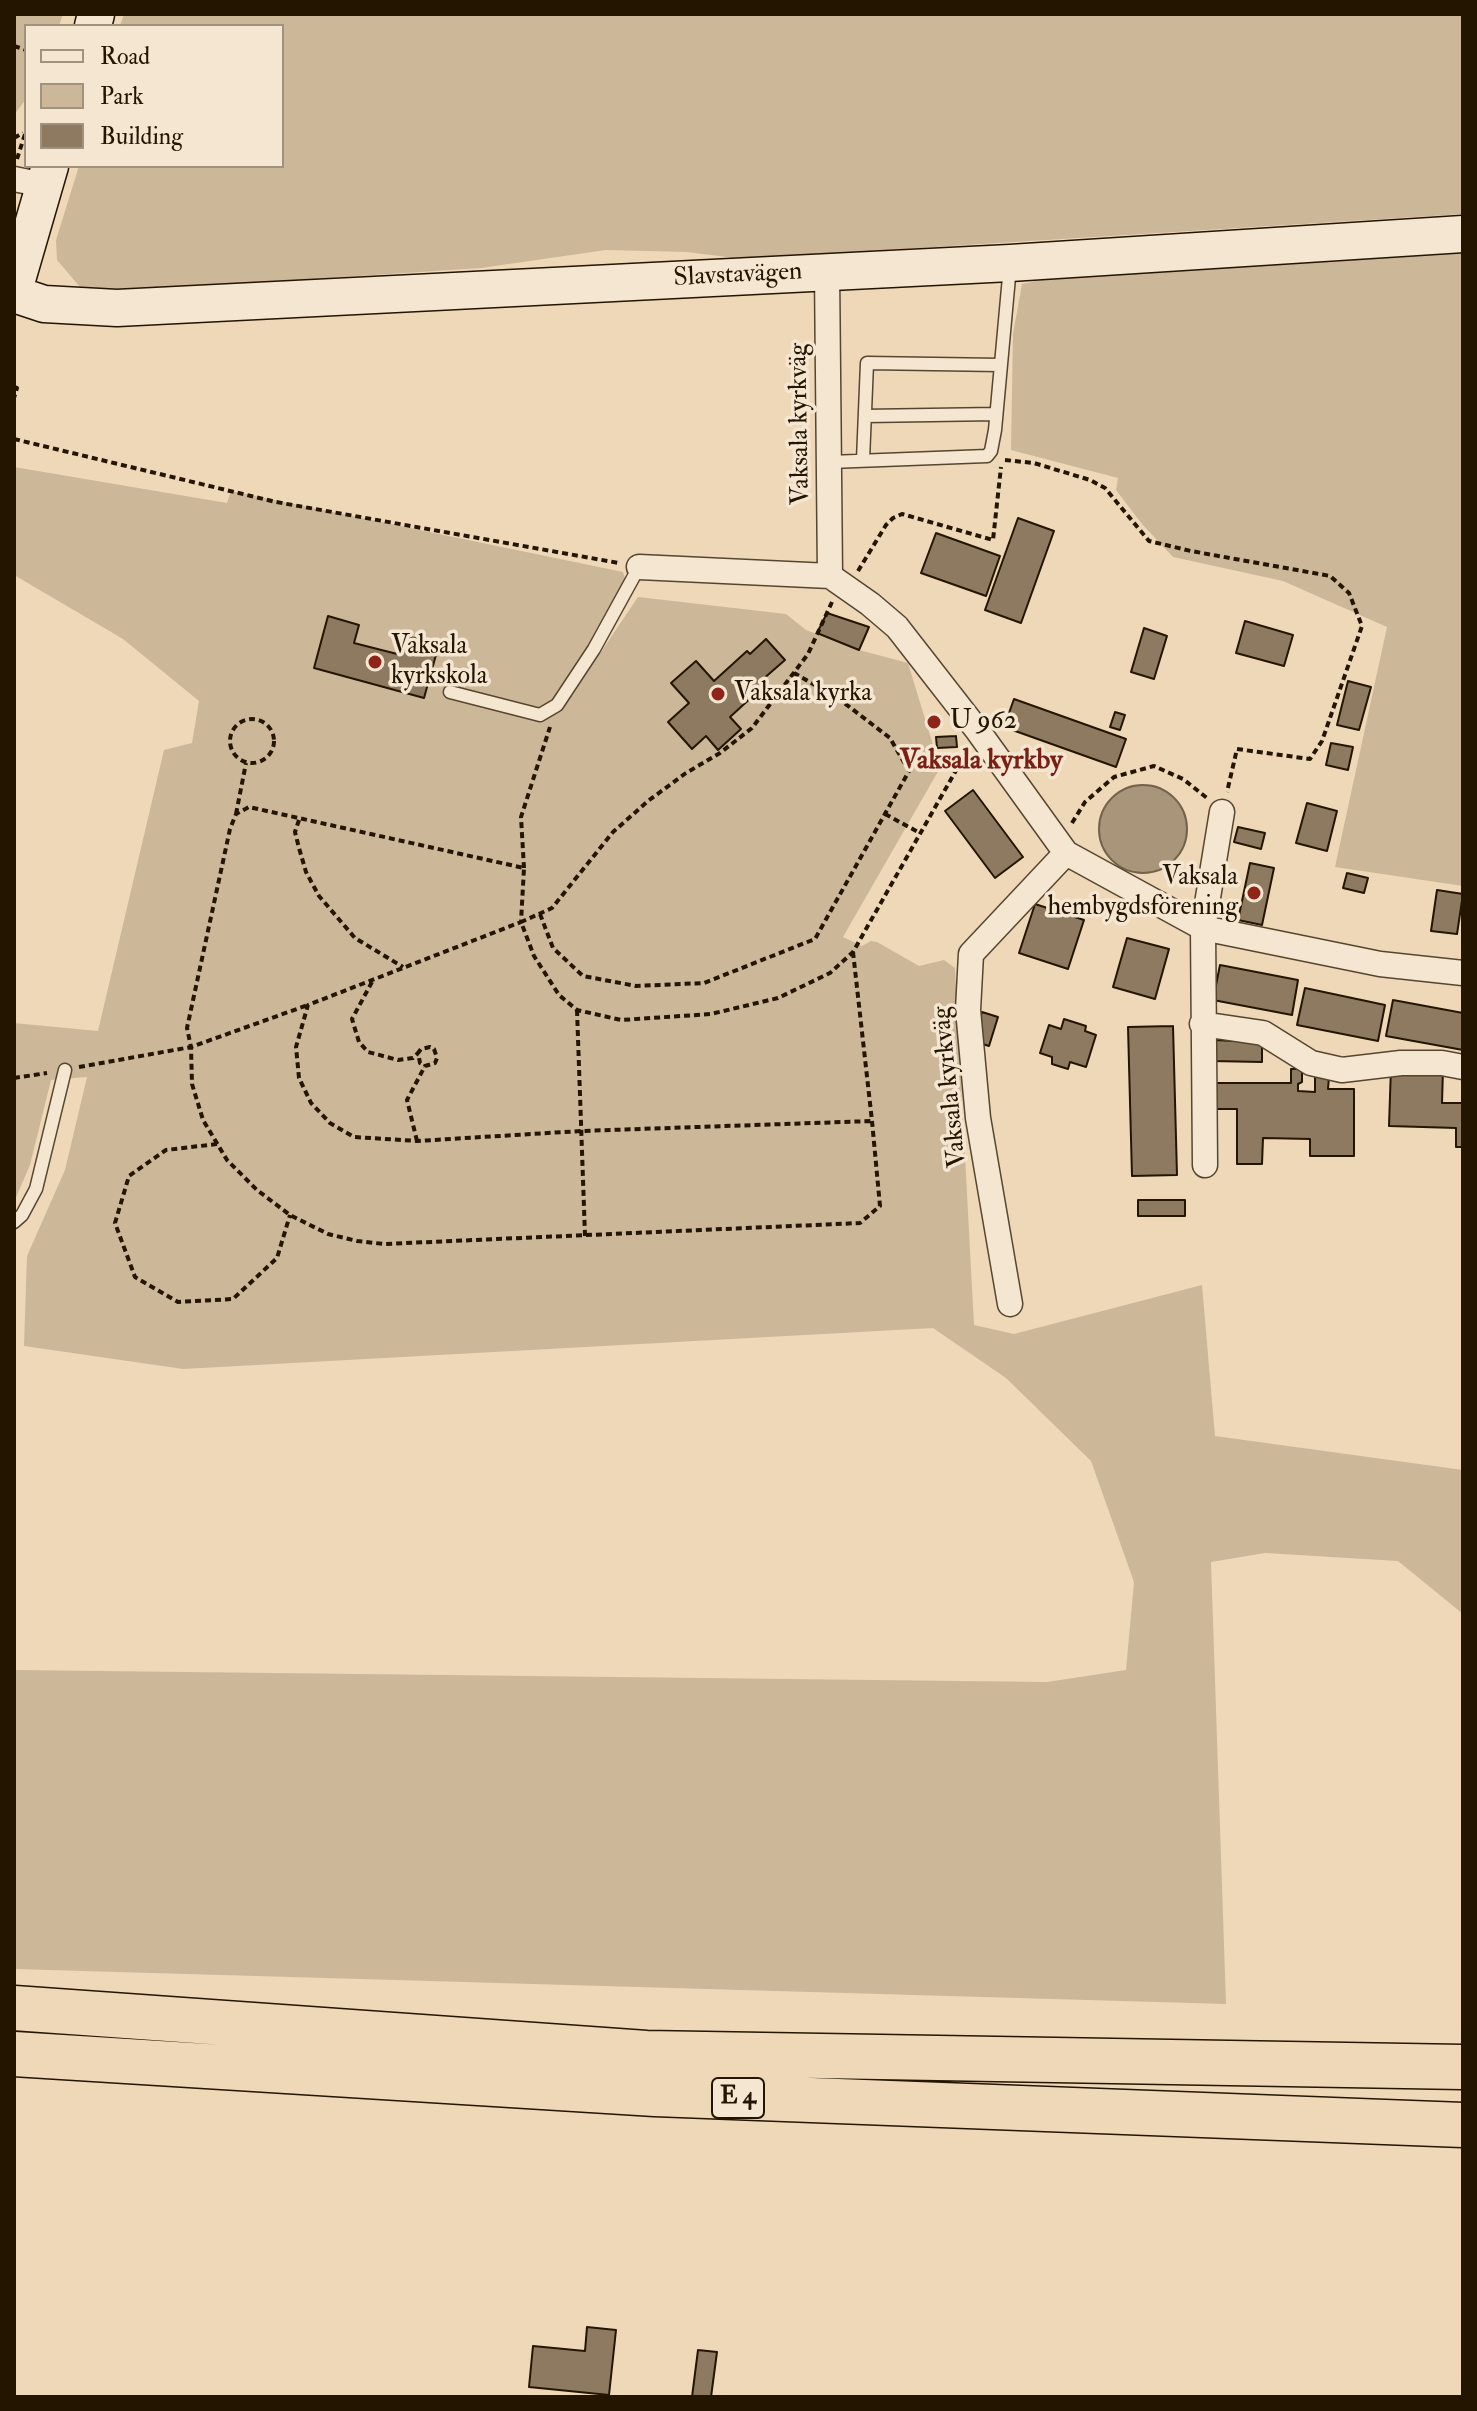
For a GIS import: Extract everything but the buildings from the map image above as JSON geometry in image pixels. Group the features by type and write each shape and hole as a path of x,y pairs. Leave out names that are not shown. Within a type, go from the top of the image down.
{"highway":[{"name":"E 4","path":"14,2008 646,2053 1463,2067"},
{"name":"E 4","path":"14,2054 655,2094 1463,2125"}],"street":[{"path":"14,292 31,175"},
{"name":"Slavstavägen","path":"14,292 44,304 117,308 1010,263 1463,234"},
{"name":"Vaksala kyrkväg","path":"827,271 830,462 836,580"},
{"path":"639,567 836,580 897,627 978,731 1066,853 1203,928 1380,964 1460,973"},
{"path":"1205,1165 1203,928 1222,812"},
{"name":"Vaksala kyrkväg","path":"1010,1304 978,1118 968,1010 971,954 1066,853"},
{"path":"1202,1024 1263,1033 1311,1063 1342,1070 1401,1063 1442,1063 1463,1067"}],"lane":[{"path":"830,462 987,456 991,451 996,414 1010,263"},
{"path":"863,460 867,363 1000,365"},
{"path":"865,416 996,414"},
{"path":"450,692 540,715 557,705 594,649 639,567"},
{"path":"14,1222 22,1215 36,1189 65,1070"}],"path":[{"path":"14,387 17,388 14,398"},
{"path":"14,439 276,502 639,567"},
{"path":"14,1078 191,1047 373,980 552,908 613,832 686,773 720,753 752,728 808,654 836,580 861,568 893,518 902,514 993,540 1002,459 1034,463 1090,480 1105,488 1149,541 1330,576 1349,593 1362,626 1322,741 1310,759 1237,749 1222,812 1183,779 1154,766 1114,777 1085,802 1072,821 1066,853"},
{"path":"540,914 553,948 583,976 636,986 704,983 815,939 909,771 890,738 839,699 794,673"},
{"path":"557,705 521,817 524,868 521,922 534,956 559,995 577,1010 621,1020 711,1014 778,998 830,973 853,952 978,731"},
{"path":"247,719 259,719 269,726 275,737 273,750 267,758 257,763 246,763 231,748 230,736 236,725 247,719"},
{"path":"246,763 187,1028 192,1084 203,1120 227,1160 290,1215 328,1234 384,1244 860,1223 880,1206 853,952"},
{"path":"236,814 249,807 524,868"},
{"path":"885,814 920,833"},
{"path":"299,820 295,832 299,848 306,872 319,896 355,938 404,968"},
{"path":"373,980 352,1019 359,1042 368,1052 398,1060 413,1058 421,1049 430,1047 436,1053 435,1063 425,1066 407,1100 417,1141"},
{"path":"308,1005 296,1047 299,1078 311,1103 330,1123 354,1137 417,1141 581,1131 872,1121"},
{"path":"577,1010 585,1236"},
{"path":"418,1053 420,1063 425,1066"},
{"path":"217,1144 166,1150 129,1176 115,1223 135,1277 178,1302 233,1299 277,1258 290,1215"}],"green space":[{"path":"14,14 63,14 60,24 24,24 24,102 14,115"},
{"path":"124,14 1463,14 1463,214 742,259 687,252 606,250 481,268 100,293 80,287 57,260 56,240 78,168 284,168 284,24 121,24"},
{"path":"1463,243 1463,886 1335,867 1387,627 1283,581 1173,557 1116,490 1118,478 1011,450 1013,334 1022,284 1104,267"},
{"path":"14,467 227,503 231,491 623,572 626,582 568,701 638,597 786,614 806,630 859,650 908,663 940,768 843,937 862,946 871,941 877,942 919,966 944,960 955,968 974,1325 1014,1334 1202,1285 1215,1436 1463,1470 1463,1614 1398,1561 1265,1553 1211,1562 1226,2004 14,1969 14,1670 1047,1682 1126,1670 1134,1582 1091,1461 1006,1378 933,1328 183,1369 24,1346 27,1256 65,1170 87,1077 51,1080 30,1165 14,1202 14,1023 98,1031 164,750 192,743 199,701 123,639 14,575"}],"shaded area":[{"path":"1143,785 1168,792 1180,804 1187,829 1180,854 1168,866 1143,873 1118,866 1106,854 1099,829 1106,804 1118,792"}],"place":[{"name":"Vaksala kyrkskola","path":"375,662"},
{"name":"Vaksala kyrka","path":"718,694"},
{"name":"U 962","path":"934,722"},
{"name":"Vaksala hembygdsförening","path":"1254,893"}],"district":[{"name":"Vaksala kyrkby","path":"981,762"}]}
